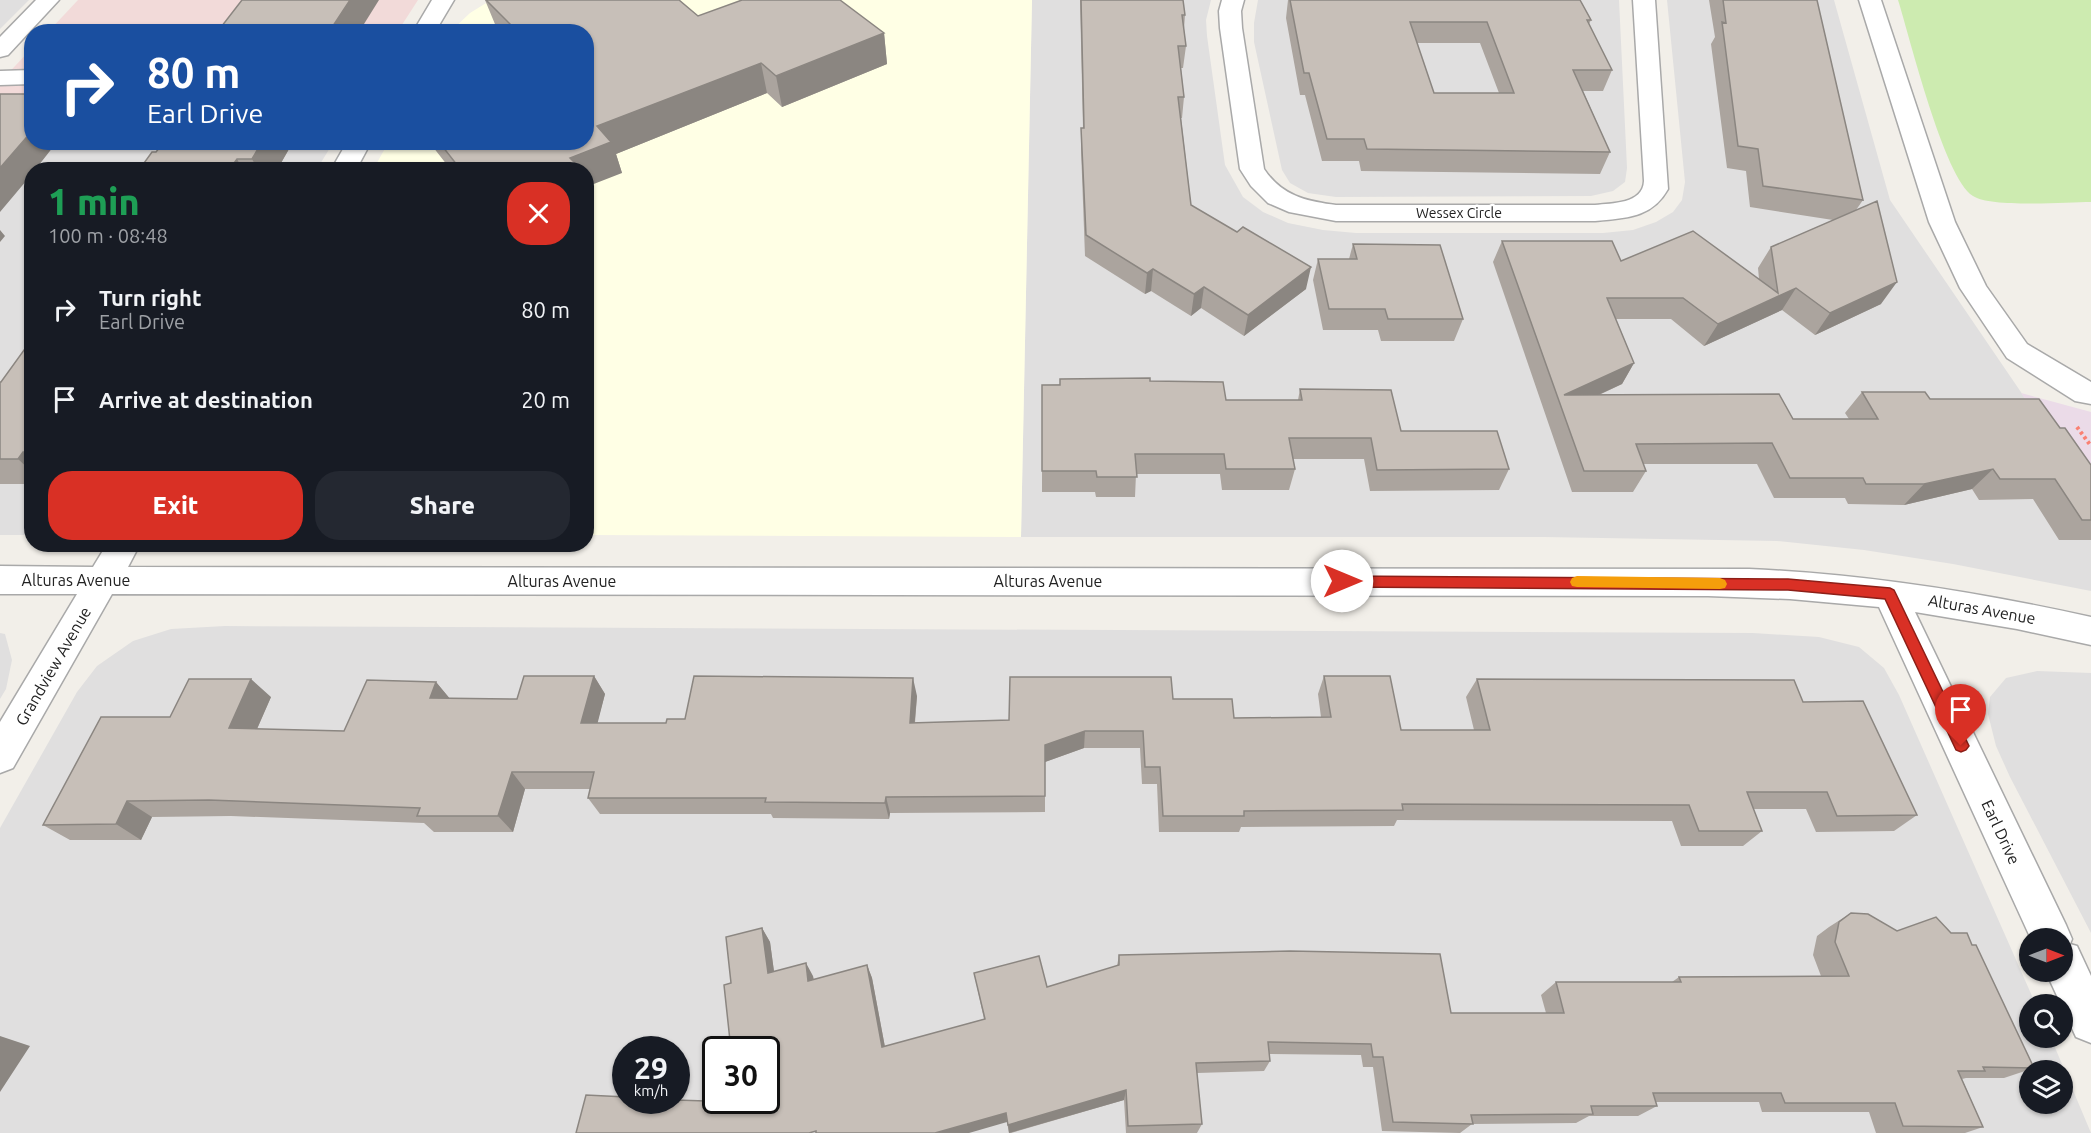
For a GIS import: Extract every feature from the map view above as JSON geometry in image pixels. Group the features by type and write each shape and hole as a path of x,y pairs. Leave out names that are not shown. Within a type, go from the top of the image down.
{"street":[{"path":"25,24 48,0"},
{"path":"429,24 443,0"},
{"name":"Wessex Circle","path":"1233,0 1230,11 1231,28 1252,169 1263,188 1281,200 1310,210 1336,213 1583,213 1623,210 1644,202 1655,190 1656,176 1644,0"},
{"path":"1870,0 1942,222 1974,288 2017,351 2085,393 2091,393"},
{"path":"0,50 24,25"},
{"path":"0,78 24,77"},
{"name":"Grandview Avenue","path":"0,756 119,552"},
{"name":"Alturas Avenue","path":"0,580 1626,582 1788,585 1890,594 2023,615 2091,631"},
{"name":"Earl Drive","path":"1890,594 2047,928"},
{"path":"2072,982 2091,1022"}],"shaded area":[{"path":"0,0 29,0 0,29"},
{"path":"78,0 418,0 403,24 56,24"},
{"path":"491,0 1032,0 1021,537 594,535 594,162 377,162 384,150 594,150 594,24 458,24 470,13"},
{"path":"1032,0 1211,0 1206,20 1207,36 1225,165 1243,197 1263,212 1288,223 1323,230 1356,233 1603,233 1633,230 1656,222 1673,212 1682,200 1685,182 1667,0 1834,0 1890,200 2091,495 2091,591 1953,564 1864,550 1777,541 1544,537 1021,537"},
{"path":"1258,0 1619,0 1627,168 1625,182 1613,191 1591,196 1336,197 1308,193 1290,183 1282,170 1254,42 1254,23"},
{"path":"24,56 24,109 0,109 0,82"},
{"path":"0,109 24,134 24,150 329,150 321,162 24,162 24,535 0,535"},
{"path":"2021,393 2091,412 2091,495"},
{"path":"225,626 1753,633 1819,637 1859,647 1884,668 1899,695 2019,967 2019,982 2026,982 2031,994 2019,994 2019,1048 2055,1048 2060,1060 2019,1060 2019,1114 2073,1114 2073,1090 2091,1133 0,1133 0,828 77,692 97,666 133,641 171,629"},
{"path":"0,633 5,634 12,660 6,689 0,699"},
{"path":"2037,671 2091,673 2091,933 2010,777 1996,746 1988,714 1990,697 2006,678"}],"green space":[{"path":"1898,0 2091,0 2091,202 2012,203 1982,200 1973,196 1962,184 1940,136"}],"building":[{"path":"242,0 350,0 334,24 223,24"},
{"path":"486,0 679,0 698,16 742,0 840,0 884,33 776,76 761,63 597,126 611,142 594,149 594,24 510,24"},
{"path":"1081,0 1183,0 1185,15 1182,15 1186,46 1178,46 1184,97 1178,97 1191,205 1237,232 1243,227 1311,267 1248,315 1204,287 1194,294 1153,269 1147,273 1086,235 1081,128 1084,128"},
{"path":"1290,0 1580,0 1591,20 1587,20 1612,70 1573,70 1610,152 1367,149 1364,139 1327,139 1309,73 1304,73","holes":["1410,22 1487,22 1514,93 1434,93"]},
{"path":"1723,0 1817,0 1863,200 1763,186 1758,149 1738,146 1722,22 1726,23"},
{"path":"0,94 24,94 24,140 0,168"},
{"path":"158,150 257,150 252,159 237,159 235,162 145,162 152,152"},
{"path":"445,150 590,150 570,158 574,162 455,162"},
{"path":"1877,201 1897,282 1830,313 1796,288 1718,324 1683,298 1607,298 1634,363 1564,395 1779,394 1793,419 1878,419 1862,392 1925,392 1930,399 2039,399 2060,428 2065,428 2091,465 2091,520 2082,520 2055,479 2000,479 1993,469 1924,484 1866,484 1863,478 1790,478 1772,443 1636,444 1646,471 1584,471 1502,241 1612,241 1621,261 1693,231 1778,293 1771,247"},
{"path":"1353,244 1440,245 1463,319 1388,319 1385,309 1329,309 1318,259 1357,259"},
{"path":"24,350 24,452 18,459 0,459 1,382"},
{"path":"1150,378 1150,381 1223,382 1226,400 1302,400 1300,389 1391,390 1401,431 1497,431 1509,469 1377,470 1371,438 1289,438 1295,469 1226,469 1224,454 1135,454 1137,477 1097,477 1096,471 1042,471 1042,385 1060,385 1060,379"},
{"path":"524,676 594,676 581,723 666,723 667,719 685,719 694,676 913,678 910,723 1009,720 1010,677 1171,677 1173,699 1232,699 1234,718 1331,717 1324,676 1390,676 1401,730 1490,730 1477,679 1794,680 1803,702 1863,701 1917,815 1837,816 1827,792 1747,792 1762,831 1699,831 1689,805 1402,804 1403,810 1244,811 1244,816 1163,816 1160,767 1145,767 1143,731 1085,731 1045,745 1045,796 886,797 885,803 765,802 766,798 588,798 594,772 512,772 498,816 417,816 420,808 209,800 127,801 116,824 43,825 101,717 170,717 189,679 251,679 229,728 344,731 367,680 436,682 430,698 517,699"},
{"path":"1851,913 1868,914 1897,931 1936,917 1951,933 1967,933 1972,945 1976,945 2019,1036 2019,1048 2025,1048 2030,1060 2019,1060 2019,1068 1983,1067 1985,1071 1958,1071 1983,1127 1903,1126 1895,1103 1785,1103 1781,1093 1653,1093 1657,1106 1591,1106 1593,1114 1471,1115 1473,1124 1393,1122 1383,1057 1373,1057 1371,1044 1268,1042 1270,1061 1196,1063 1202,1124 1128,1126 1126,1090 1008,1125 1006,1113 935,1133 816,1133 816,1131 809,1133 576,1133 586,1095 612,1096 612,1114 690,1114 690,1100 702,1101 702,1114 780,1114 780,1036 729,1036 724,985 731,983 726,937 762,928 768,973 806,963 808,981 867,965 882,1047 985,1019 974,973 1039,956 1047,987 1119,965 1119,955 1290,951 1440,954 1451,1013 1564,1013 1556,982 1681,982 1679,977 1849,976 1835,942 1839,922"}],"slow traffic":[{"path":"1577,582 1720,584"}],"route":[{"path":"1342,581 1788,585 1890,594 1961,746"}]}
